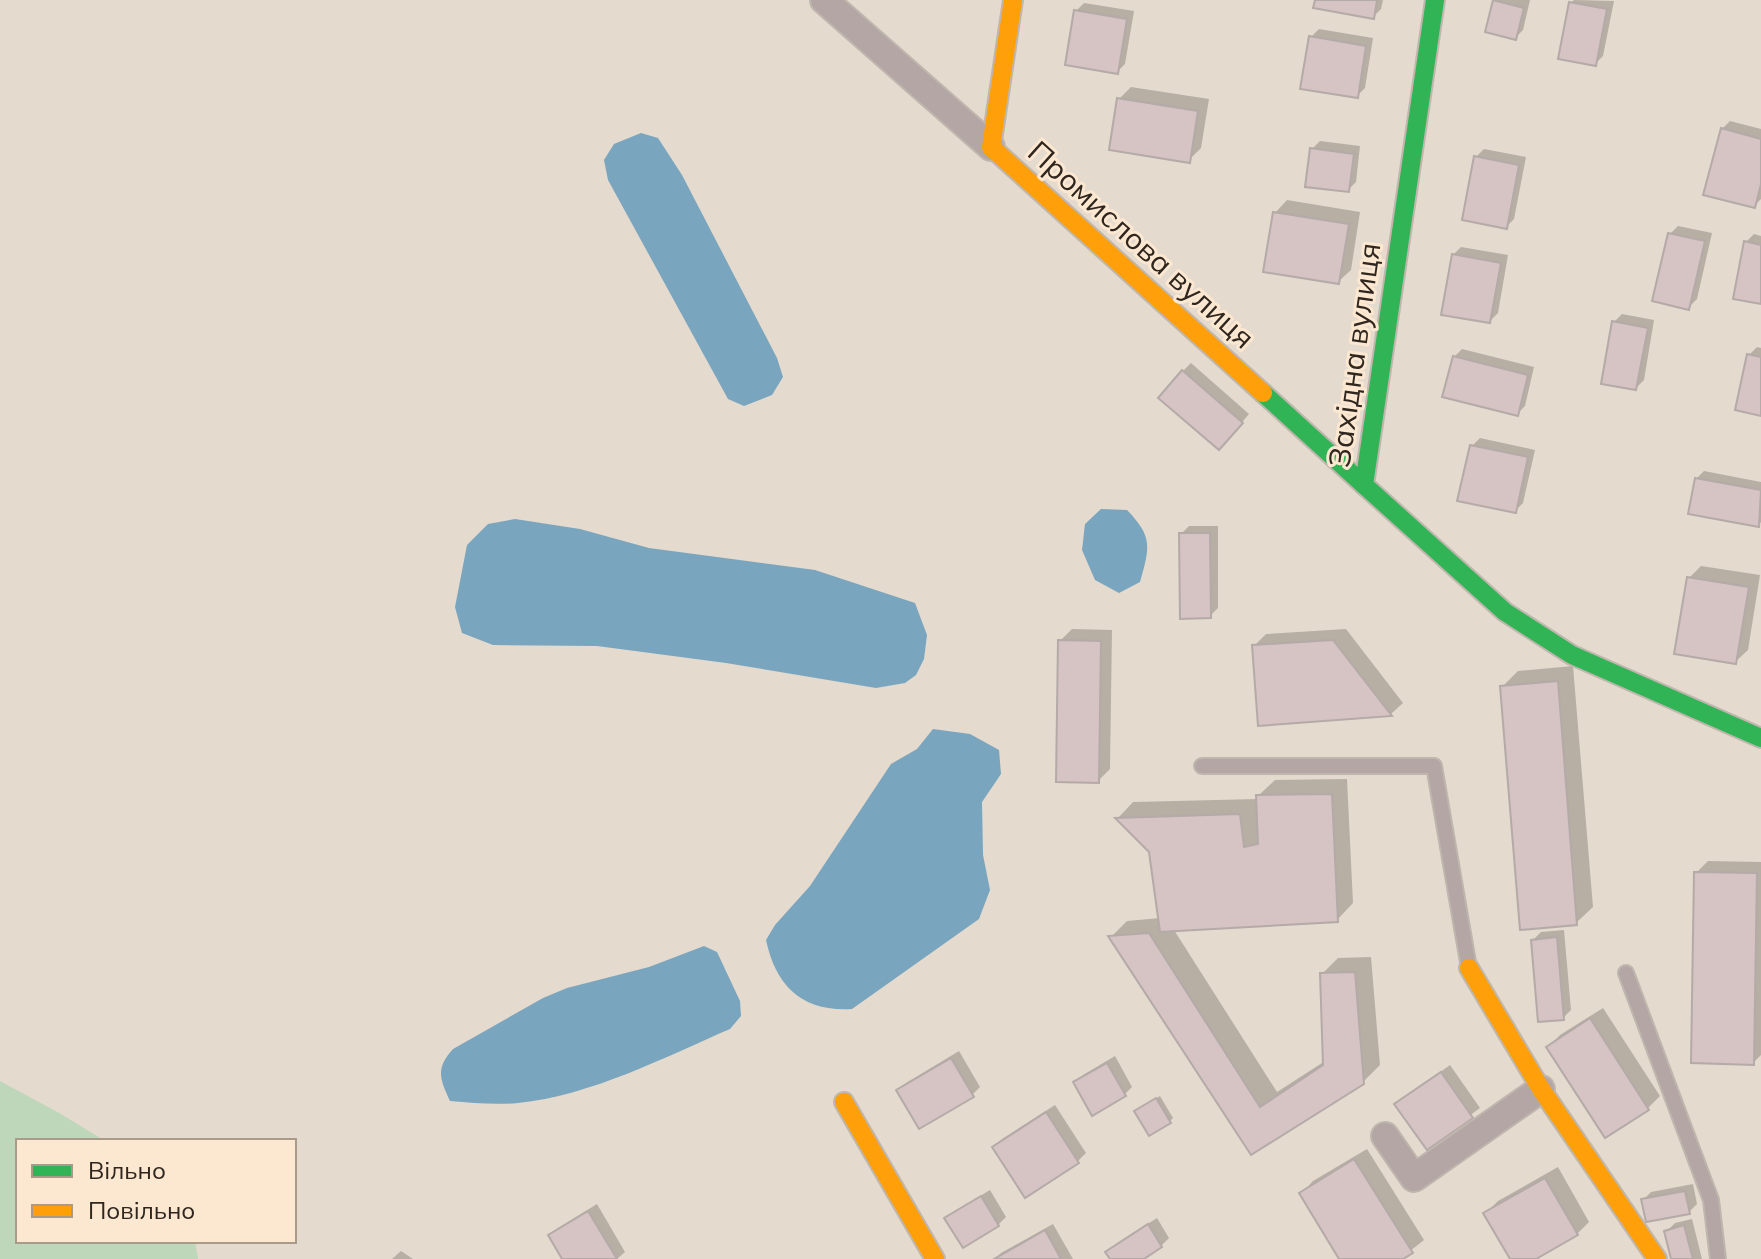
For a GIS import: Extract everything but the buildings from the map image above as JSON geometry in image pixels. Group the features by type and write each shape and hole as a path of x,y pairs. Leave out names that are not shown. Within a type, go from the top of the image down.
{"street":[{"path":"824,0 991,147"},
{"name":"Промислова вулиця","path":"1013,0 991,147 1364,485"},
{"name":"Західна вулиця","path":"1435,0 1364,485 1505,612 1572,655 1761,738"},
{"path":"1469,968 1541,1089 1657,1259"},
{"path":"1385,1136 1414,1178 1541,1089"},
{"path":"844,1102 935,1259"}],"lane":[{"path":"1202,766 1434,766 1469,968"},
{"path":"1626,973 1711,1200 1718,1259"}],"green space":[{"path":"0,1081 102,1139 16,1139 16,1243 195,1243 198,1259 0,1259"}],"water":[{"path":"641,133 658,138 682,175 777,358 783,377 772,395 744,406 728,399 608,180 604,160 614,144"},
{"path":"1101,509 1127,510 1141,528 1147,543 1140,582 1119,593 1095,580 1082,550 1085,524"},
{"path":"515,519 580,529 649,548 815,570 915,603 927,635 924,659 916,675 905,683 876,688 597,646 493,645 462,633 455,607 467,545 488,524"},
{"path":"933,729 970,734 999,750 1001,774 982,802 983,855 990,890 979,919 852,1009 835,1009 806,1001 794,993 777,971 766,940 775,925 810,886 891,764 917,749"},
{"path":"704,946 717,952 740,1001 741,1016 730,1029 627,1074 545,1099 493,1104 450,1101 441,1074 444,1062 453,1049 543,998 567,988 649,967"}],"traffic: fast":[{"path":"1435,0 1364,485 1505,612 1572,655 1761,738"},
{"path":"1263,393 1364,485"}],"traffic: slow":[{"path":"1013,0 991,147 1263,393"},
{"path":"1469,968 1541,1089 1657,1259"},
{"path":"844,1102 935,1259"}]}
